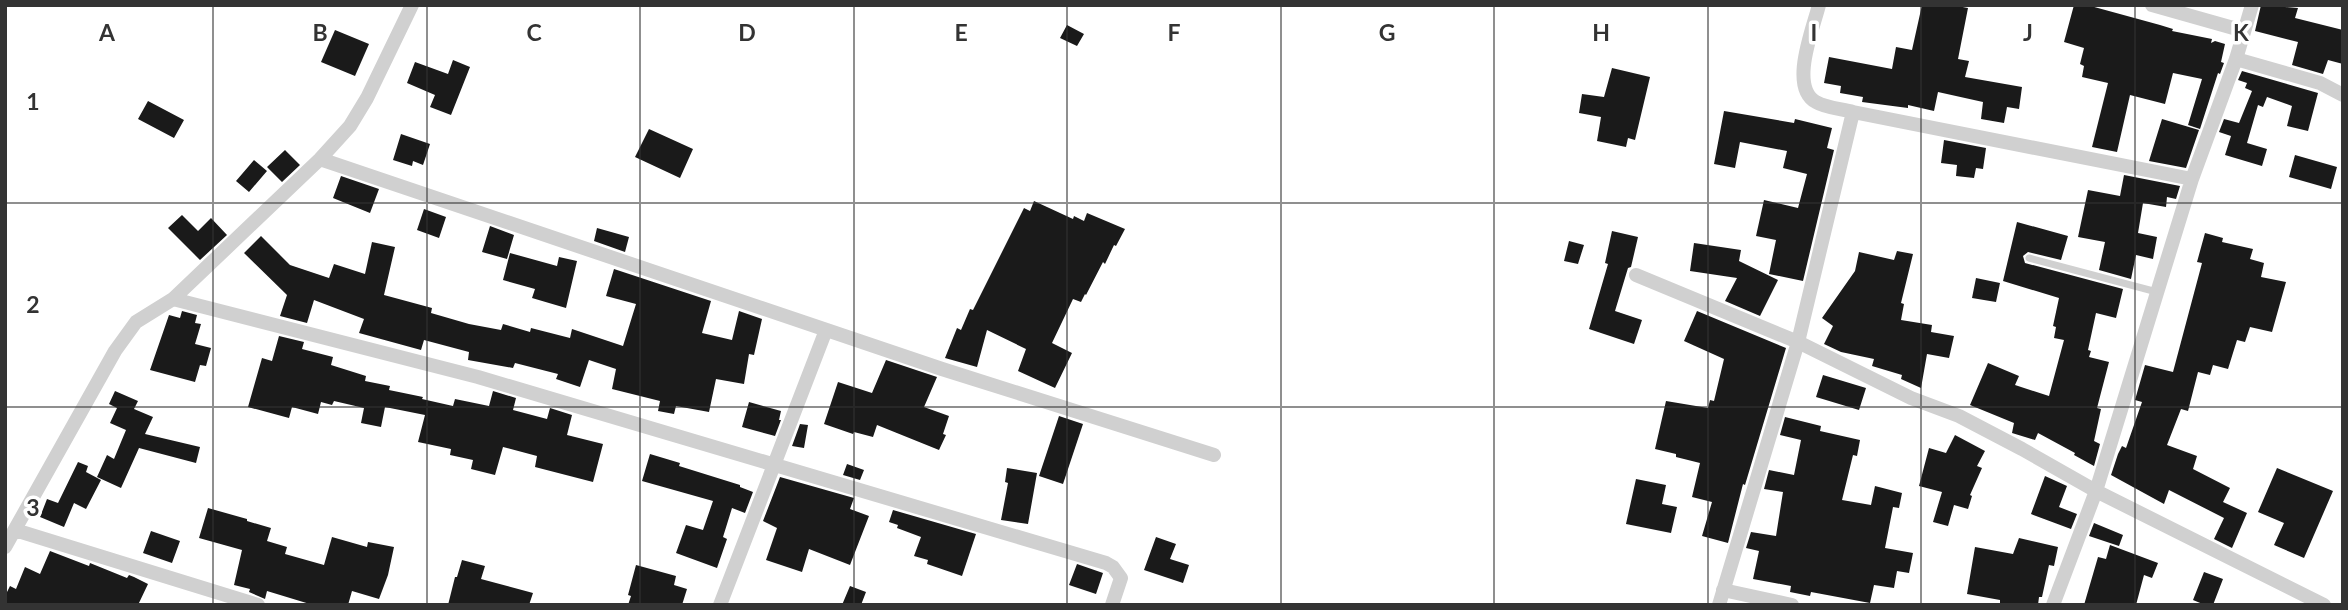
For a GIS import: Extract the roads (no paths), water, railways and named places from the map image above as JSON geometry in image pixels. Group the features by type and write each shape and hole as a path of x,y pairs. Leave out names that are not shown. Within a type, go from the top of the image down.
{"street":[{"path":"5,547 115,351 136,322 173,299 320,159 350,126 368,98 412,5"},
{"path":"1819,5 1802,76 1805,92 1816,102 1853,112 2192,179"},
{"path":"2152,5 2244,31"},
{"path":"2053,605 2096,491 2192,179 2236,59 2252,5"},
{"path":"2236,59 2320,83 2343,95"},
{"path":"1792,605 1721,597 1798,342 1853,112"},
{"path":"320,159 955,374 1214,455"},
{"path":"1636,275 1798,342 1911,398 1959,416 2096,491 2324,605"},
{"path":"173,299 478,377 1113,566 1121,578 1112,605"},
{"path":"720,605 826,330"},
{"path":"15,530 258,605"}],"lane":[{"path":"2029,258 2157,292"}]}
